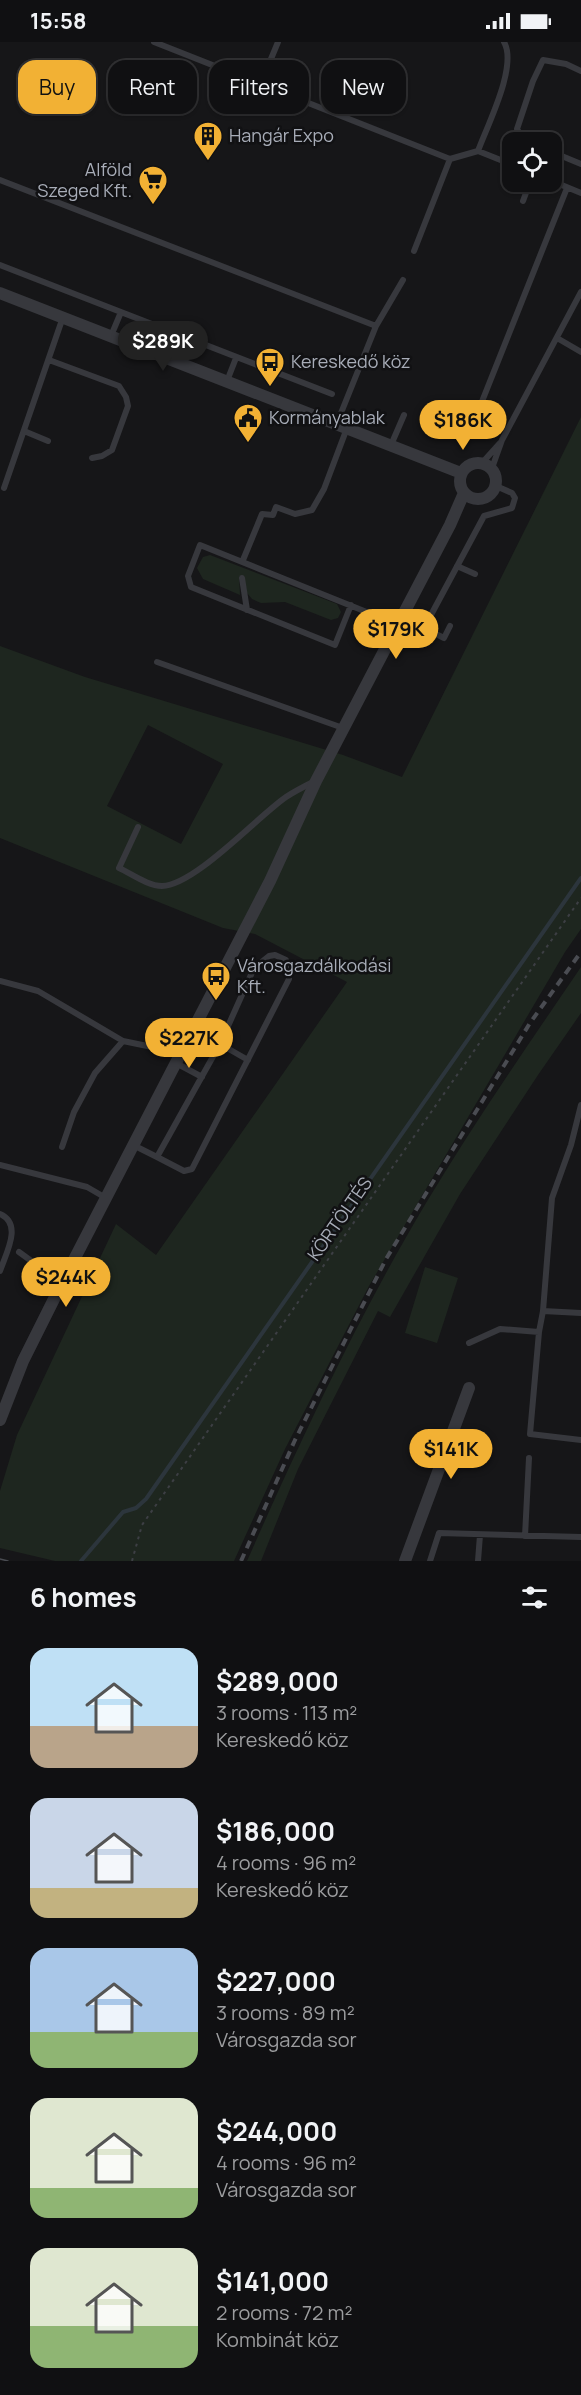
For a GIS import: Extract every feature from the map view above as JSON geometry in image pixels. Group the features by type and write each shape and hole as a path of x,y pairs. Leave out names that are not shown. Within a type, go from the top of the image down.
{"street":[{"path":"0,293 461,473"},
{"path":"474,463 487,465 497,480 496,486 487,497 469,496 459,480 461,473 466,466 474,463"},
{"path":"0,1420 24,1360 242,937 316,781 450,525 469,496"},
{"path":"405,1561 469,1388"}],"lane":[{"path":"154,42 209,63"},
{"path":"271,60 278,42"},
{"path":"478,151 509,67 507,47 504,42"},
{"path":"519,132 517,129 533,81 543,60 566,64 581,71"},
{"path":"309,102 450,159 478,151 502,161"},
{"path":"562,156 581,164"},
{"path":"414,251 450,159"},
{"path":"0,180 376,326"},
{"path":"562,186 581,193"},
{"path":"479,409 567,188"},
{"path":"523,201 526,192"},
{"path":"0,265 332,394"},
{"path":"243,560 262,514 273,515 276,507 295,514 312,510 324,489 342,425 376,326 403,280"},
{"path":"487,465 581,292"},
{"path":"111,336 121,312"},
{"path":"4,488 63,317"},
{"path":"557,338 581,352"},
{"path":"227,381 236,358"},
{"path":"49,360 119,386 126,397 128,406 112,450 102,456 92,458"},
{"path":"391,446 404,415"},
{"path":"24,431 48,441"},
{"path":"487,465 502,440"},
{"path":"424,628 484,516 512,508 515,501 512,493 496,486"},
{"path":"351,605 335,645 191,587 188,576 200,544 351,605 424,628 444,639 450,626"},
{"path":"458,566 475,574"},
{"path":"242,578 247,609"},
{"path":"157,662 343,728"},
{"path":"138,827 119,868 151,884 163,886 174,883 202,867 286,797 316,781"},
{"path":"134,1145 157,1158 184,1171 192,1169 289,979 286,960 275,955 268,956 254,968 220,1044 157,1158"},
{"path":"0,981 38,991 123,1041 153,1047 202,1077"},
{"path":"62,1147 74,1112 94,1073 123,1041"},
{"path":"220,1044 248,1060"},
{"path":"581,1105 571,1145 552,1198 530,1434 581,1440"},
{"path":"0,1165 87,1187 106,1198"},
{"path":"0,1214 8,1217 13,1225 0,1270"},
{"path":"19,1252 45,1271 64,1280"},
{"path":"543,1311 581,1313"},
{"path":"469,1343 500,1329 539,1332"},
{"path":"525,1536 529,1458"},
{"path":"430,1561 439,1533 581,1537"},
{"path":"478,1561 480,1535"}],"path":[{"name":"KÖRTÖLTÉS","path":"132,1561 142,1525 581,898"}],"shaded area":[{"path":"581,417 581,929 565,952 369,1286 285,1449 234,1561 55,1561 0,1548 0,1491 17,1435 116,1224 156,1255 347,982 255,934 223,928 0,838 0,646 85,677 343,755 402,777","holes":["148,725 223,764 181,844 107,806"]},
{"path":"210,555 337,604 341,612 338,618 331,620 285,602 261,603 252,599 247,593 244,576 239,576 240,595 203,579 197,568 203,557"},
{"path":"581,967 581,1013 460,1194 390,1317 378,1311 298,1469 261,1561 247,1561 331,1379 401,1246 463,1143"},
{"path":"425,1267 458,1278 437,1343 405,1333"}],"waterway":[{"path":"81,1561 123,1512 136,1508 146,1499 581,878"}],"tram line":[{"path":"0,1559 8,1561"}],"railway":[{"path":"241,1561 295,1440 386,1259 530,1023 581,952"}],"place":[{"name":"Hangár Expo","path":"208,162"},
{"name":"Alföld Szeged Kft.","path":"153,206"},
{"name":"Kereskedő köz","path":"270,388"},
{"name":"Kormányablak","path":"248,444"},
{"name":"Városgazdálkodási Kft.","path":"216,1002"}]}
